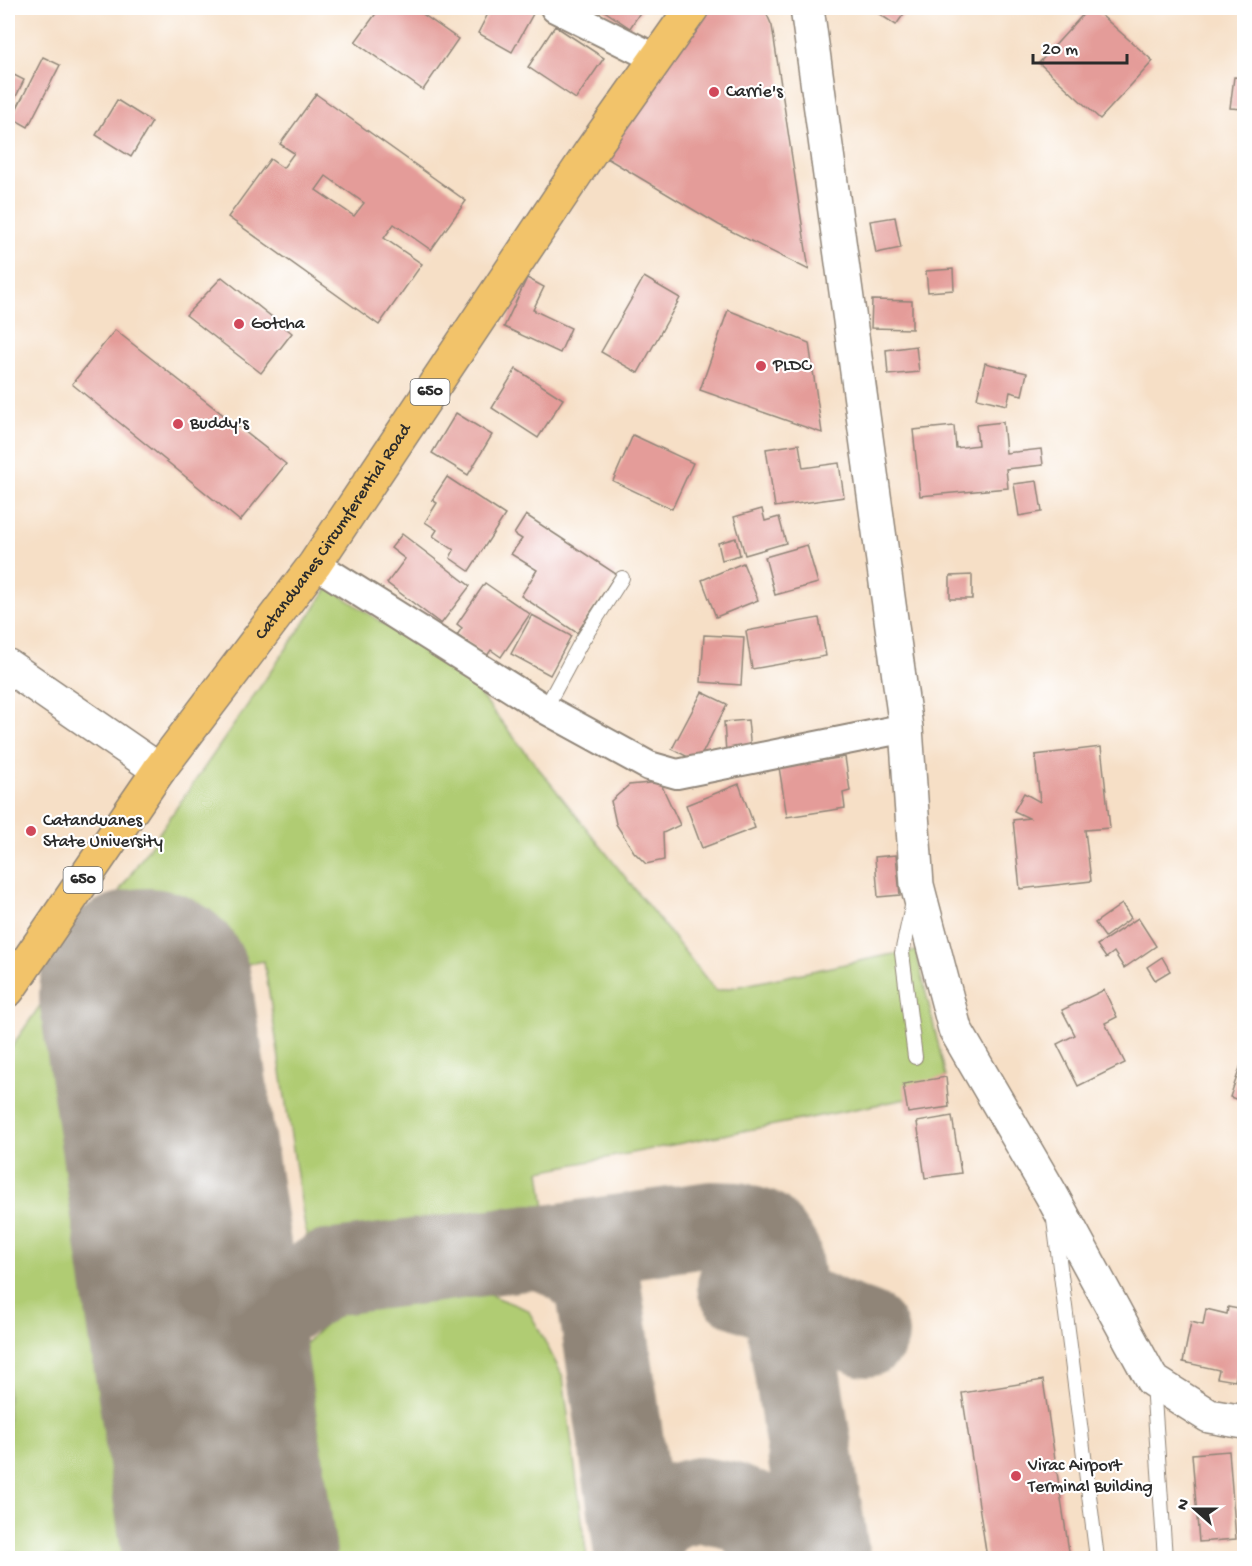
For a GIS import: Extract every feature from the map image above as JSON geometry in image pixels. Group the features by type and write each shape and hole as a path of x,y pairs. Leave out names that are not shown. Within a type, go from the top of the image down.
{"main road":[{"name":"Catanduanes Circumferential Road","path":"8,990 159,770 315,564 591,151 692,8"}],"street":[{"path":"555,8 656,58"},
{"path":"807,8 906,728 917,885 955,1029 1051,1194 1152,1380 1209,1416 1245,1422"},
{"path":"315,564 545,709 649,766 677,774 906,728"},
{"path":"8,666 159,770"}],"lane":[{"path":"545,709 580,644 622,578"},
{"path":"915,1057 902,953 917,885"},
{"path":"1051,1194 1097,1558"},
{"path":"1152,1380 1165,1558"}],"green space":[{"path":"329,587 469,681 716,991 916,951 946,1077 906,1099 540,1171 546,1216 307,1240 264,961 89,991 62,1029 92,1245 119,1239 165,1558 8,1558 8,1052"},
{"path":"441,1293 488,1294 528,1310 537,1326 563,1377 587,1558 299,1558 280,1416 288,1382 301,1348 331,1318 370,1302"}],"building":[{"path":"380,8 414,8 458,39 423,90 355,42"},
{"path":"491,8 525,8 534,12 512,52 478,33"},
{"path":"600,8 643,8 630,28"},
{"name":"Carrie's","path":"702,8 764,8 772,26 809,270 719,225 605,157"},
{"path":"870,8 908,8 896,25"},
{"path":"1089,8 1093,8 1153,61 1100,119 1039,63"},
{"path":"555,26 604,58 576,99 528,67"},
{"path":"43,57 60,65 28,127 12,118"},
{"path":"8,72 24,80 8,113"},
{"path":"1234,77 1244,78 1244,109 1230,108"},
{"path":"316,94 466,201 431,250 394,224 384,238 422,264 379,325 228,217 270,159 283,168 294,153 280,144","holes":["326,176 364,203 354,216 316,190"]},
{"path":"117,100 152,122 131,157 96,135"},
{"path":"895,217 901,248 876,253 870,221"},
{"path":"953,269 954,290 928,292 926,271"},
{"name":"Gotcha","path":"222,277 292,333 261,373 186,315"},
{"path":"644,277 680,298 638,373 601,352"},
{"path":"527,278 544,287 533,310 571,328 560,353 504,327"},
{"path":"872,300 912,301 912,329 871,328"},
{"name":"PLDC","path":"728,310 809,343 822,433 700,390"},
{"name":"Buddy's","path":"115,330 286,464 240,521 72,384"},
{"path":"916,346 919,372 888,375 886,350"},
{"path":"985,363 1027,373 1022,395 1010,392 1007,405 977,398"},
{"path":"516,369 563,399 538,438 492,408"},
{"path":"456,413 492,435 468,475 432,453"},
{"path":"1003,422 1006,453 1041,449 1043,465 1006,469 1008,488 920,496 913,430 954,426 956,448 978,445 976,425"},
{"path":"633,435 693,463 672,509 613,481"},
{"path":"799,444 803,468 839,463 844,497 775,507 766,449"},
{"path":"447,477 505,515 469,571 450,558 454,550 433,536 437,530 425,522 437,503 432,500"},
{"path":"1037,481 1042,512 1019,516 1014,484"},
{"path":"762,509 765,521 779,517 786,543 745,555 734,517"},
{"path":"526,515 616,574 577,633 521,596 537,570 511,554 522,539 514,534"},
{"path":"402,534 470,586 441,624 387,583 405,559 391,548"},
{"path":"736,538 740,555 722,560 718,543"},
{"path":"807,545 818,583 775,595 765,557"},
{"path":"743,563 758,600 716,617 702,580"},
{"path":"972,575 972,599 950,599 950,576"},
{"path":"485,583 530,614 501,657 491,650 487,656 457,635 462,628 457,624"},
{"path":"532,615 571,636 550,675 511,654"},
{"path":"819,618 826,656 752,669 746,631"},
{"path":"704,635 744,637 741,685 701,682"},
{"path":"702,692 727,704 698,762 672,749"},
{"path":"748,720 751,751 726,753 724,722"},
{"path":"1101,747 1110,828 1085,830 1091,881 1020,889 1013,820 1029,818 1014,811 1024,793 1040,802 1035,755"},
{"path":"845,757 850,791 843,793 845,808 787,817 779,767"},
{"path":"660,782 680,825 663,833 664,860 646,864 634,852 616,824 611,801 629,785"},
{"path":"739,784 755,828 702,848 686,805"},
{"path":"896,855 900,895 878,897 875,857"},
{"path":"1122,904 1131,918 1105,937 1095,923"},
{"path":"1138,918 1156,946 1124,968 1114,952 1106,958 1097,945"},
{"path":"1162,957 1170,971 1155,980 1147,967"},
{"path":"1104,990 1117,1017 1105,1023 1125,1063 1078,1086 1057,1044 1075,1035 1062,1010"},
{"path":"1244,1056 1244,1102 1230,1097"},
{"path":"946,1077 949,1107 908,1113 903,1084"},
{"path":"952,1116 961,1173 925,1178 917,1122"},
{"path":"1228,1307 1244,1310 1244,1336 1235,1381 1217,1378 1219,1370 1183,1362 1191,1322 1203,1325 1206,1309 1227,1314"},
{"name":"Virac Airport Terminal Building","path":"1043,1380 1070,1558 987,1558 962,1393"},
{"path":"1229,1451 1236,1539 1199,1542 1192,1454"}],"taxiway":[{"path":"546,1248 711,1224 737,1225 762,1233 778,1255 827,1558"},
{"path":"200,1355 328,1273 531,1247 560,1254 584,1271 598,1285 638,1558"},
{"path":"740,1286 866,1334"},
{"path":"636,1544 656,1516 674,1506 699,1500 729,1505 749,1513 775,1542 828,1558"}],"runway":[{"path":"146,995 230,1558"}],"place":[{"name":"Carrie's","path":"714,92"},
{"name":"Gotcha","path":"239,324"},
{"name":"PLDC","path":"761,366"},
{"name":"Buddy's","path":"178,424"},
{"name":"Catanduanes State University","path":"31,831"},
{"name":"Virac Airport Terminal Building","path":"1016,1476"}]}
